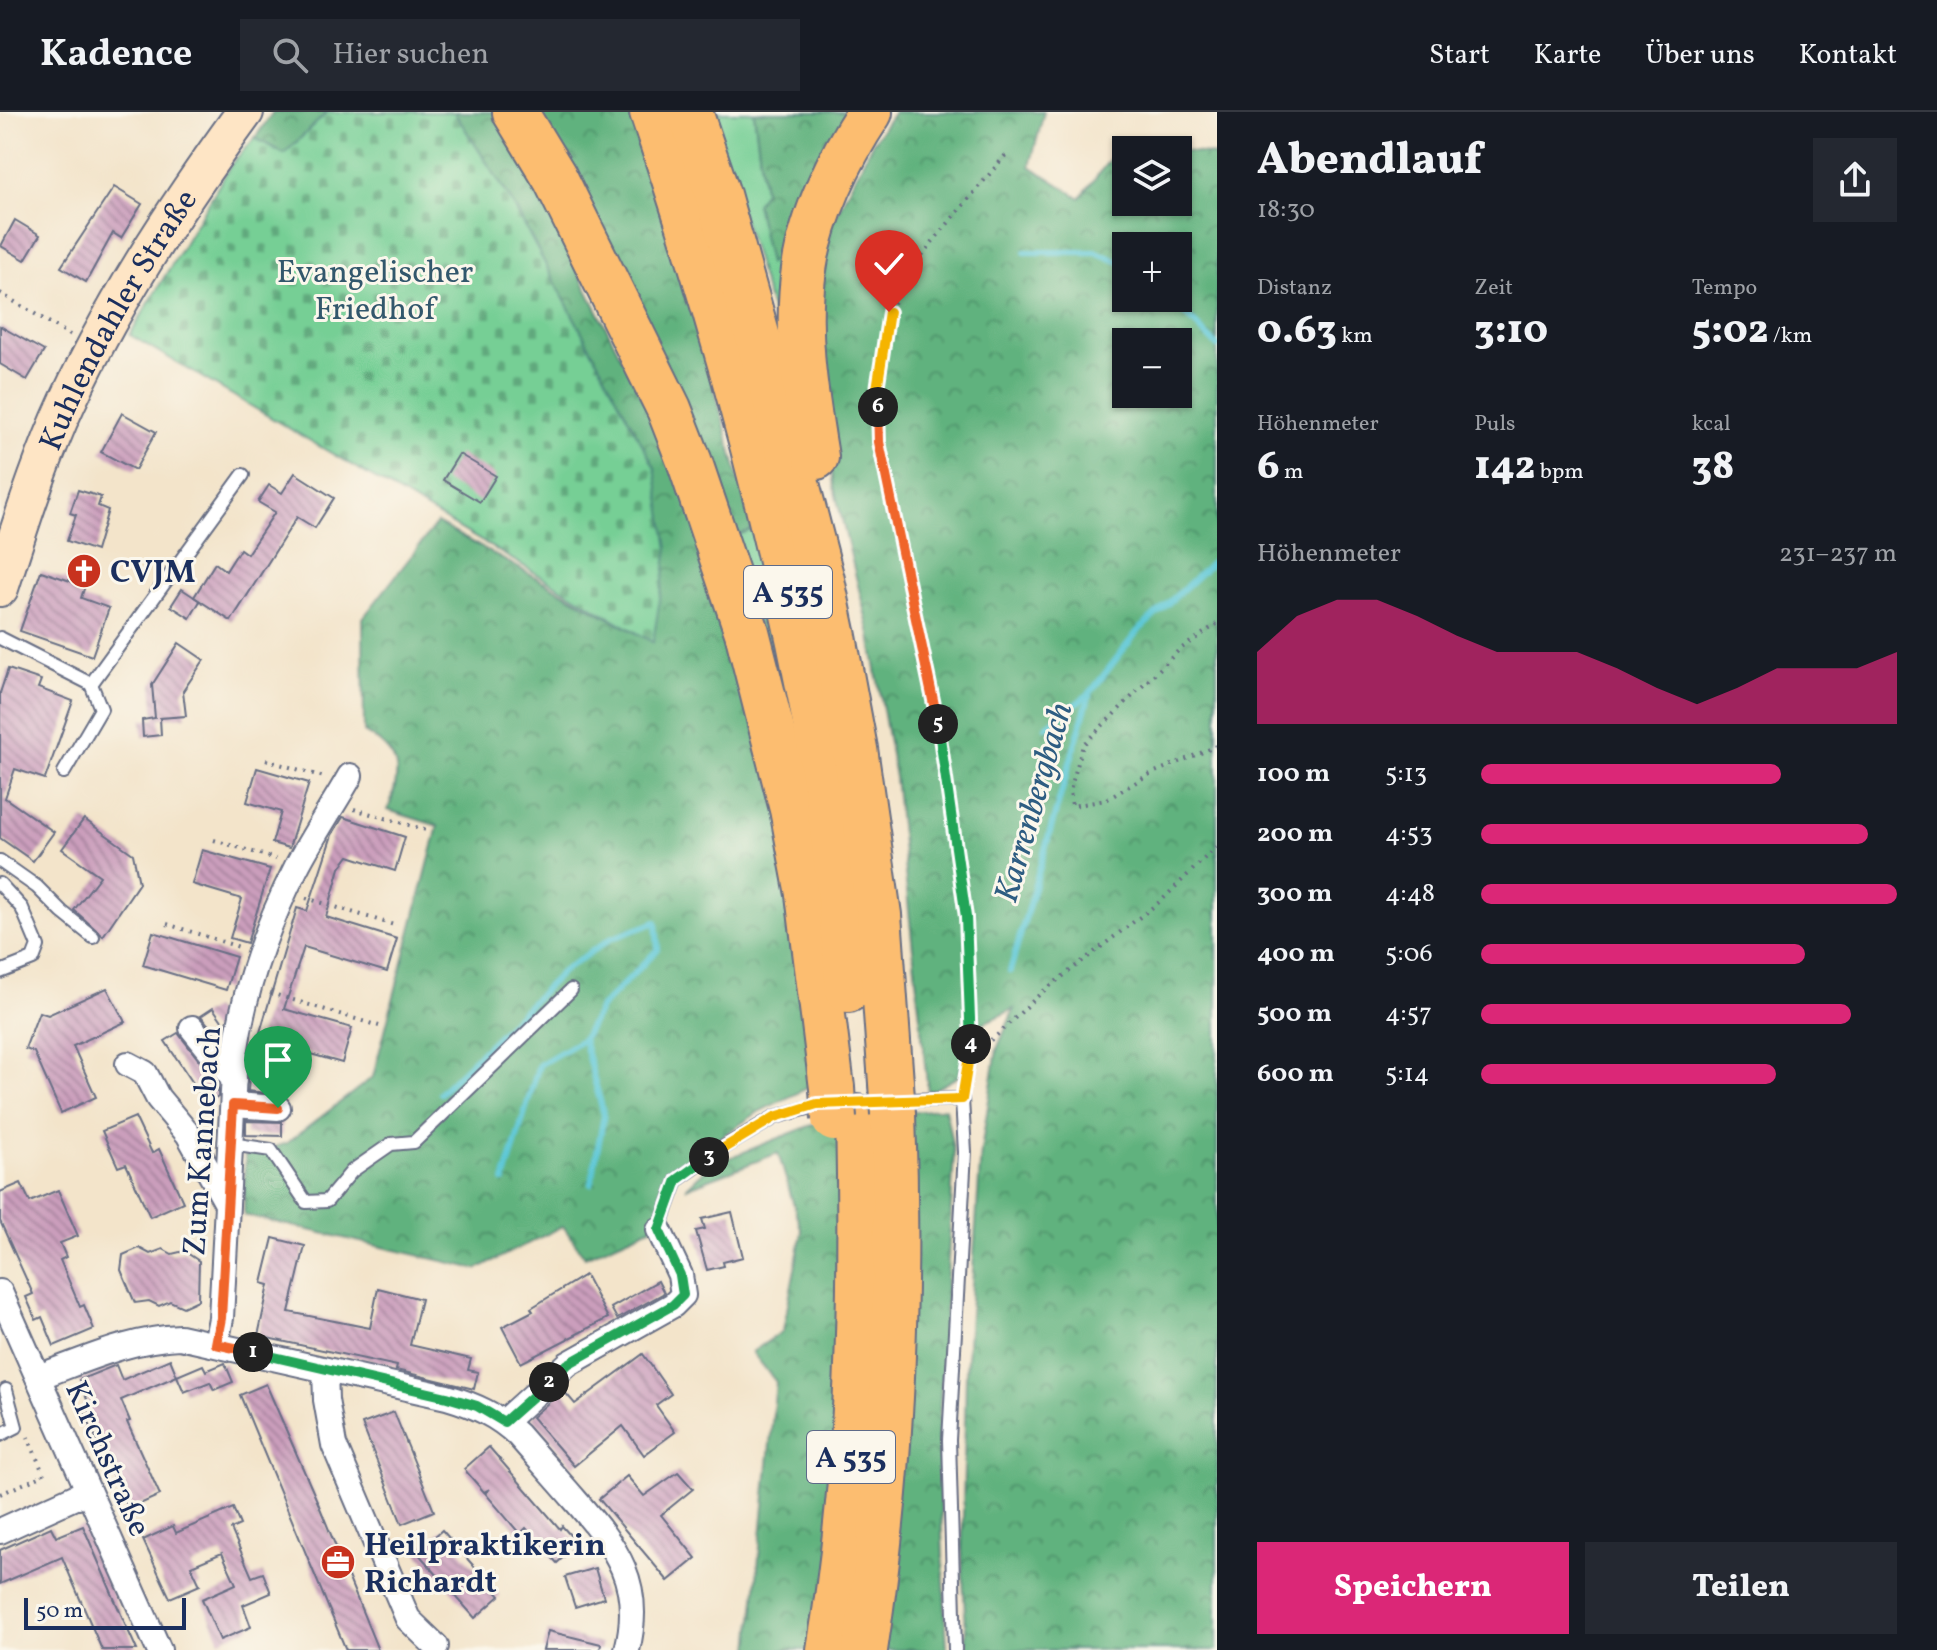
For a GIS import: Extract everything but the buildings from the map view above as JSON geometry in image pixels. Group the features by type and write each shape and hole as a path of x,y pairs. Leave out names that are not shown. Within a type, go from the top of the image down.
{"highway":[{"path":"515,112 555,178 669,409 690,463 747,632 860,1101"},
{"name":"A 535","path":"652,112 686,212 740,399 786,586 821,751 842,915 860,1101 896,1264 892,1389 865,1650"},
{"name":"A 535","path":"690,112 718,195 770,379 822,580 855,749 879,915 860,1101 840,1206 860,1263 857,1391 843,1546 829,1650"},
{"path":"834,637 836,561 807,401 801,330 804,268 819,212 855,135 870,112"}],"main road":[{"name":"Kuhlendahler Straße","path":"0,588 47,449 94,349 155,244 245,112"}],"street":[{"name":"Zum Kannebach","path":"216,1344 221,1318 240,1017 271,921 298,865 343,787"},
{"path":"192,1028 234,1080"},
{"path":"128,1064 145,1073 158,1098 188,1134 226,1202"},
{"path":"233,1105 278,1108"},
{"path":"504,1422 568,1364 673,1305 683,1295 680,1275 659,1230"},
{"name":"Kirchstraße","path":"1,1297 159,1650"},
{"path":"38,1377 116,1347 144,1340 180,1337 477,1406 504,1422 518,1435 606,1535 622,1562 630,1584 633,1609 627,1650"},
{"path":"325,1370 326,1400 334,1445 408,1619 436,1646"},
{"path":"0,1531 88,1491"}],"lane":[{"path":"91,684 243,475"},
{"path":"0,638 91,684 101,709 64,772"},
{"path":"0,861 37,887 93,937"},
{"path":"0,884 22,908 38,946 33,959 0,972"},
{"path":"231,1144 271,1150 306,1202 327,1201 352,1171 391,1144 414,1142 571,990"},
{"path":"659,1230 677,1180 775,1117 817,1104 962,1099 965,1152 949,1440 955,1650"},
{"path":"0,1435 16,1427 6,1390"}],"path":[{"path":"962,1099 971,1053 966,917 935,705 879,442 877,389 889,312 924,252 1009,151"},
{"path":"0,293 94,349"},
{"path":"1217,624 1179,650 1083,745 1070,791 1072,806 1106,800 1148,775 1217,746"},
{"path":"266,760 343,787 426,830"},
{"path":"214,840 298,865"},
{"path":"971,1053 995,1037 1041,993 1162,900 1217,846"},
{"path":"285,891 394,925"},
{"path":"167,924 260,954"},
{"path":"249,987 379,1026"},
{"path":"0,1494 44,1475 25,1430 16,1427"}],"green space":[{"path":"273,112 328,112 284,154 255,138"},
{"name":"Evangelischer Friedhof","path":"328,112 454,112 509,197 655,468 668,549 653,642 130,335 232,163 255,138 284,154"},
{"path":"454,112 497,112 677,467 780,812 818,1083 760,1111 679,1165 664,1197 657,1225 585,1257 563,1226 477,1269 244,1215 245,1156 287,1143 373,1077 438,826 388,810 396,785 396,765 386,748 364,732 363,618 437,523 653,642 655,468 509,197"},
{"path":"530,112 631,112 695,320 752,530 728,538"},
{"path":"710,112 754,112 769,263 786,249 787,360"},
{"path":"754,112 852,112 786,249 769,263 756,204 764,191"},
{"path":"894,112 1044,112 1030,166 1080,198 1112,156 1112,216 1192,216 1192,152 1214,155 1217,162 1217,1650 967,1650 962,1559 966,1373 981,1150 997,1049 1014,1009 970,1029 959,1076 928,1093 895,777 869,630 834,487 815,328 831,224 873,142"},
{"path":"752,530 797,737 728,538"},
{"path":"945,1108 954,1153 938,1439 947,1650 750,1650 776,1382 752,1352 783,1331 802,1232 778,1153 686,1188 709,1166 814,1124"}],"waterway":[{"path":"1025,252 1096,252 1112,259"},
{"path":"1184,312 1217,346"},
{"name":"Karrenbergbach","path":"1010,971 1090,693 1137,632 1217,558"},
{"name":"Karrenbergbach","path":"1046,727 1090,693"},
{"name":"Karrenbergbach","path":"440,1093 563,971 610,939 656,922 658,949 600,1008 583,1039 604,1115 591,1184"},
{"name":"Karrenbergbach","path":"504,1181 539,1065 583,1039"}],"place":[{"name":"CVJM","path":"84,571"},
{"name":"Heilpraktikerin Richardt","path":"338,1562"}],"route":[{"path":"278,1108 233,1105 221,1318 216,1344 447,1397 477,1406 504,1422 568,1364 673,1305 683,1295 680,1275 659,1230 677,1180 775,1117 817,1104 962,1099 971,1053 966,917 935,705 879,442 877,389 889,312"}]}
